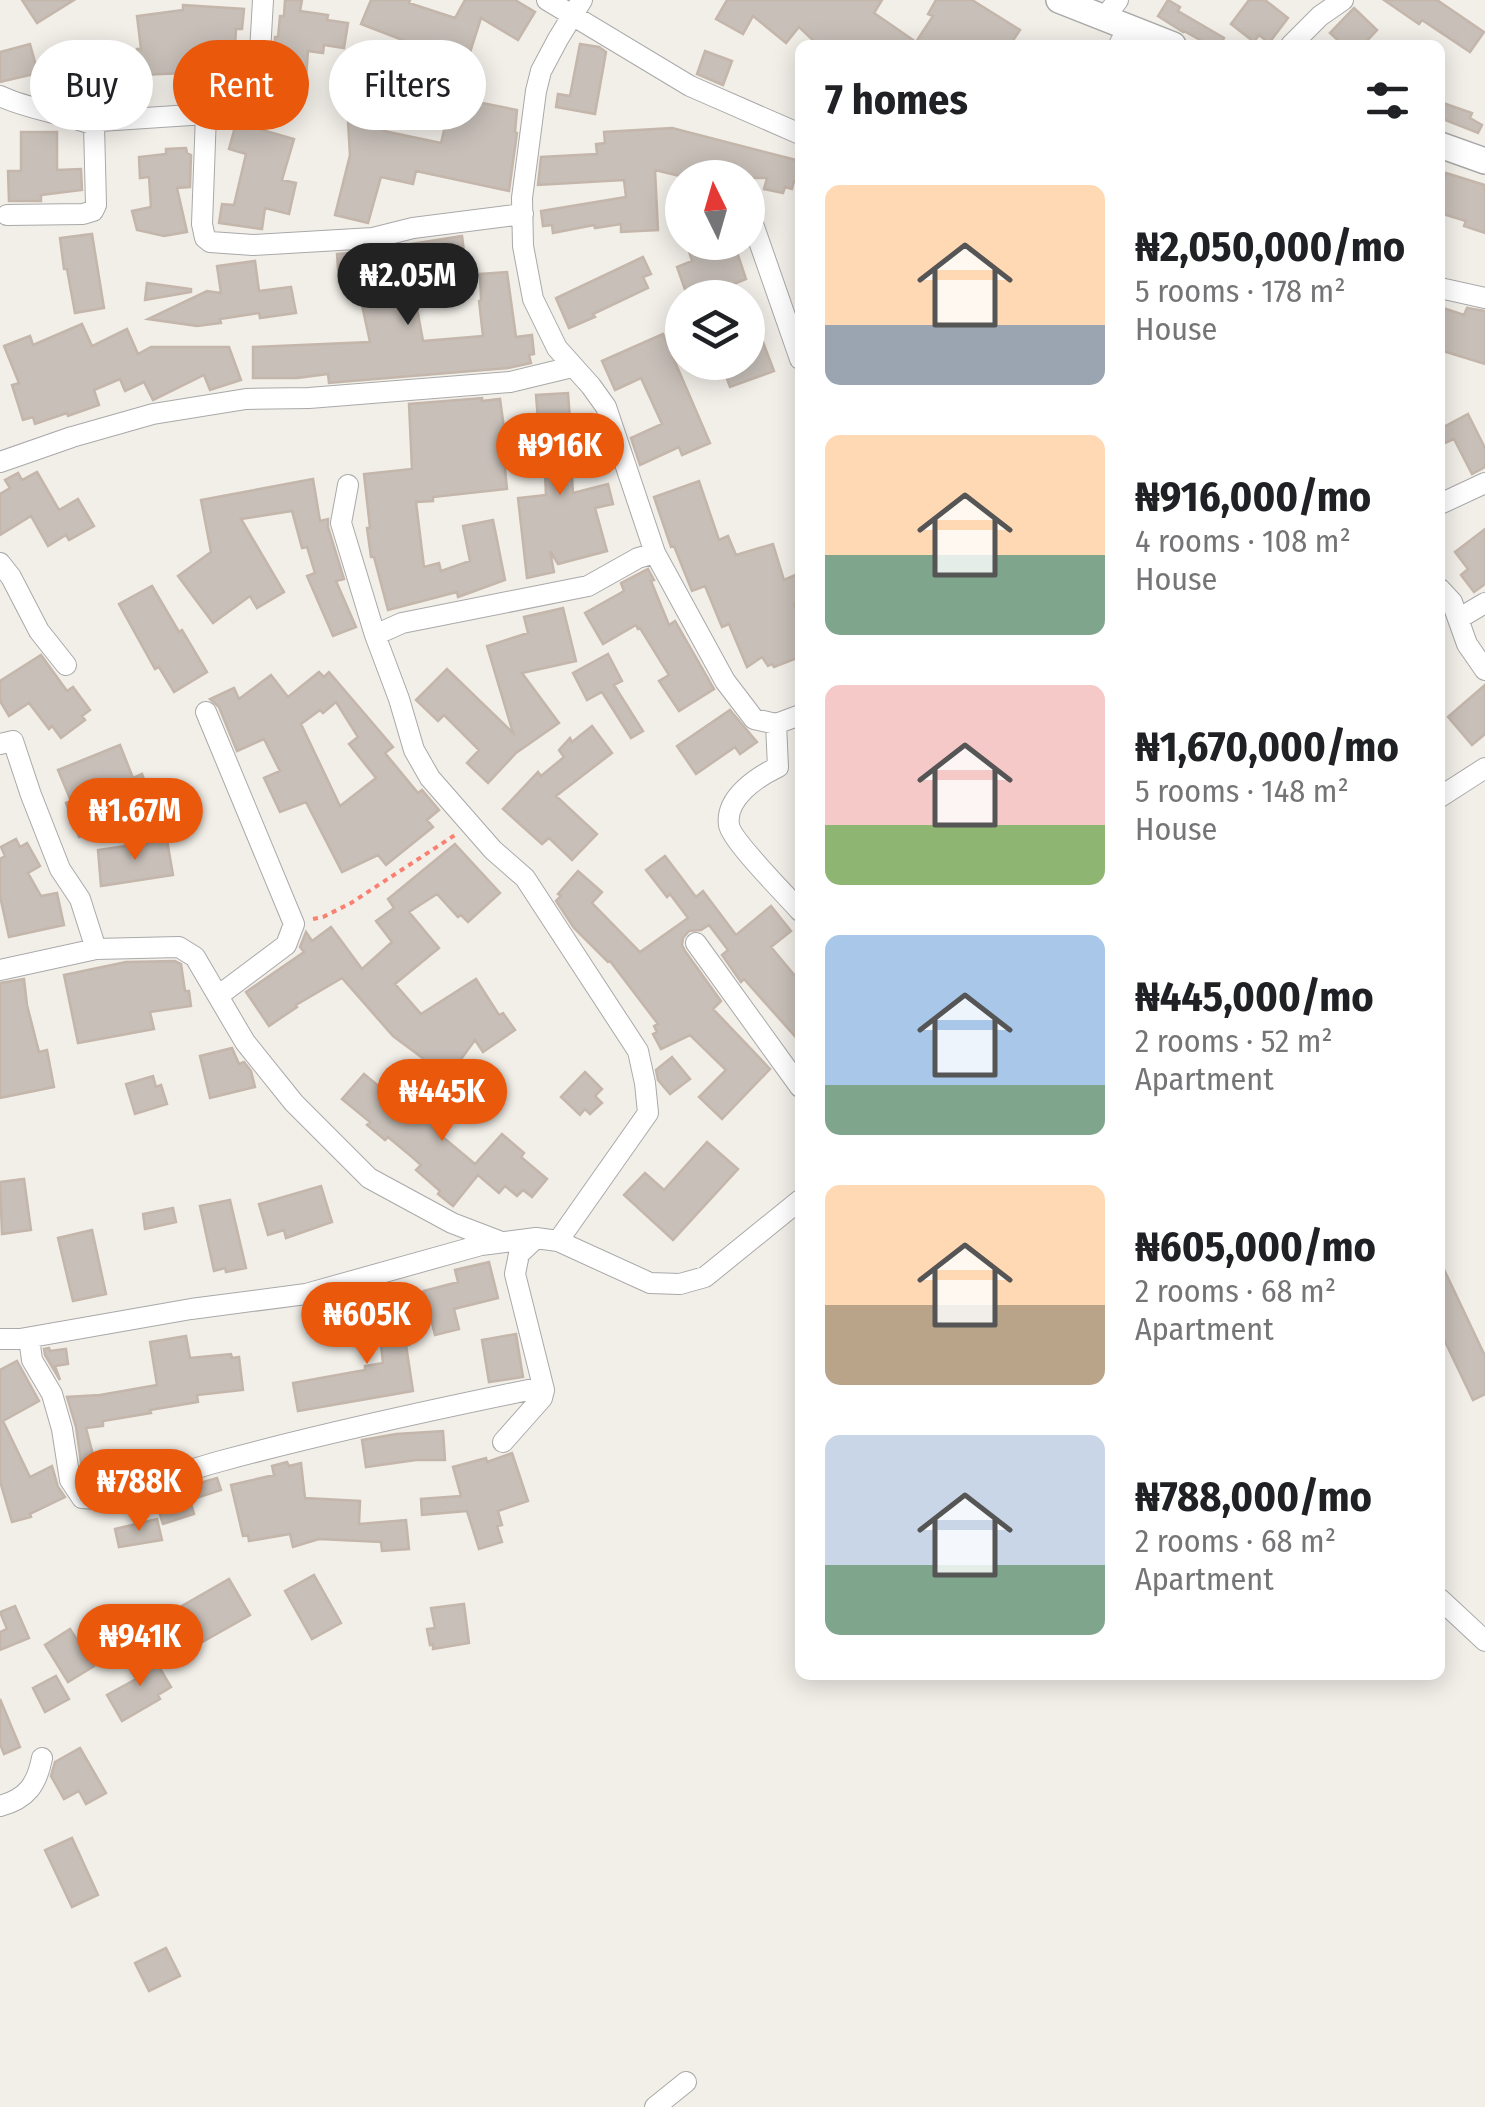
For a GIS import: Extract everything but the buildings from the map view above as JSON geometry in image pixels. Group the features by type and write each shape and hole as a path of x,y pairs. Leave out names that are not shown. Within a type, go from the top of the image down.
{"street":[{"path":"261,40 263,0"},
{"path":"547,0 578,7 690,86 795,132"},
{"path":"1059,0 1161,40"},
{"path":"1296,40 1343,0"},
{"path":"578,7 541,70 532,126 522,214 523,246 534,299 557,348 606,407 655,552 725,680 754,719 776,724 795,717"},
{"path":"0,96 30,108"},
{"path":"8,215 92,211 96,205 94,130"},
{"path":"205,130 202,224 210,242 253,244 373,238 413,228 522,214"},
{"path":"1445,147 1485,160"},
{"path":"765,257 795,345"},
{"path":"1445,289 1485,298"},
{"path":"0,462 153,414 246,400 510,382 572,366"},
{"path":"1445,502 1485,484"},
{"path":"348,485 341,523 414,750 430,778 493,850 526,878 638,1051 648,1112 558,1241"},
{"path":"375,635 402,624 588,586 655,552"},
{"path":"0,563 38,631 66,665"},
{"path":"1445,594 1452,602 1467,644 1485,670"},
{"path":"1458,619 1485,602"},
{"path":"206,712 294,924 286,945 218,996"},
{"path":"776,724 778,767 744,790 732,807 728,826 740,846 795,905"},
{"path":"0,744 13,741 60,869 80,899 96,950"},
{"path":"1445,794 1485,768"},
{"path":"696,943 795,1080"},
{"path":"0,970 96,950 180,947 195,957 245,1042 294,1103 370,1178 452,1223 503,1242"},
{"path":"0,1339 29,1338 191,1309 306,1294 482,1245 536,1238 558,1241 650,1282 680,1284 705,1277 795,1204"},
{"path":"502,1442 542,1398 544,1387 515,1274 519,1254 536,1238"},
{"path":"29,1338 32,1360 52,1394 70,1480 82,1498 97,1500 216,1462 420,1412 544,1387"},
{"path":"1445,1603 1482,1636"},
{"path":"0,1806 12,1803 38,1781 42,1758"},
{"path":"655,2107 686,2082"}],"path":[{"path":"294,924 322,918 351,903 472,824"}]}
